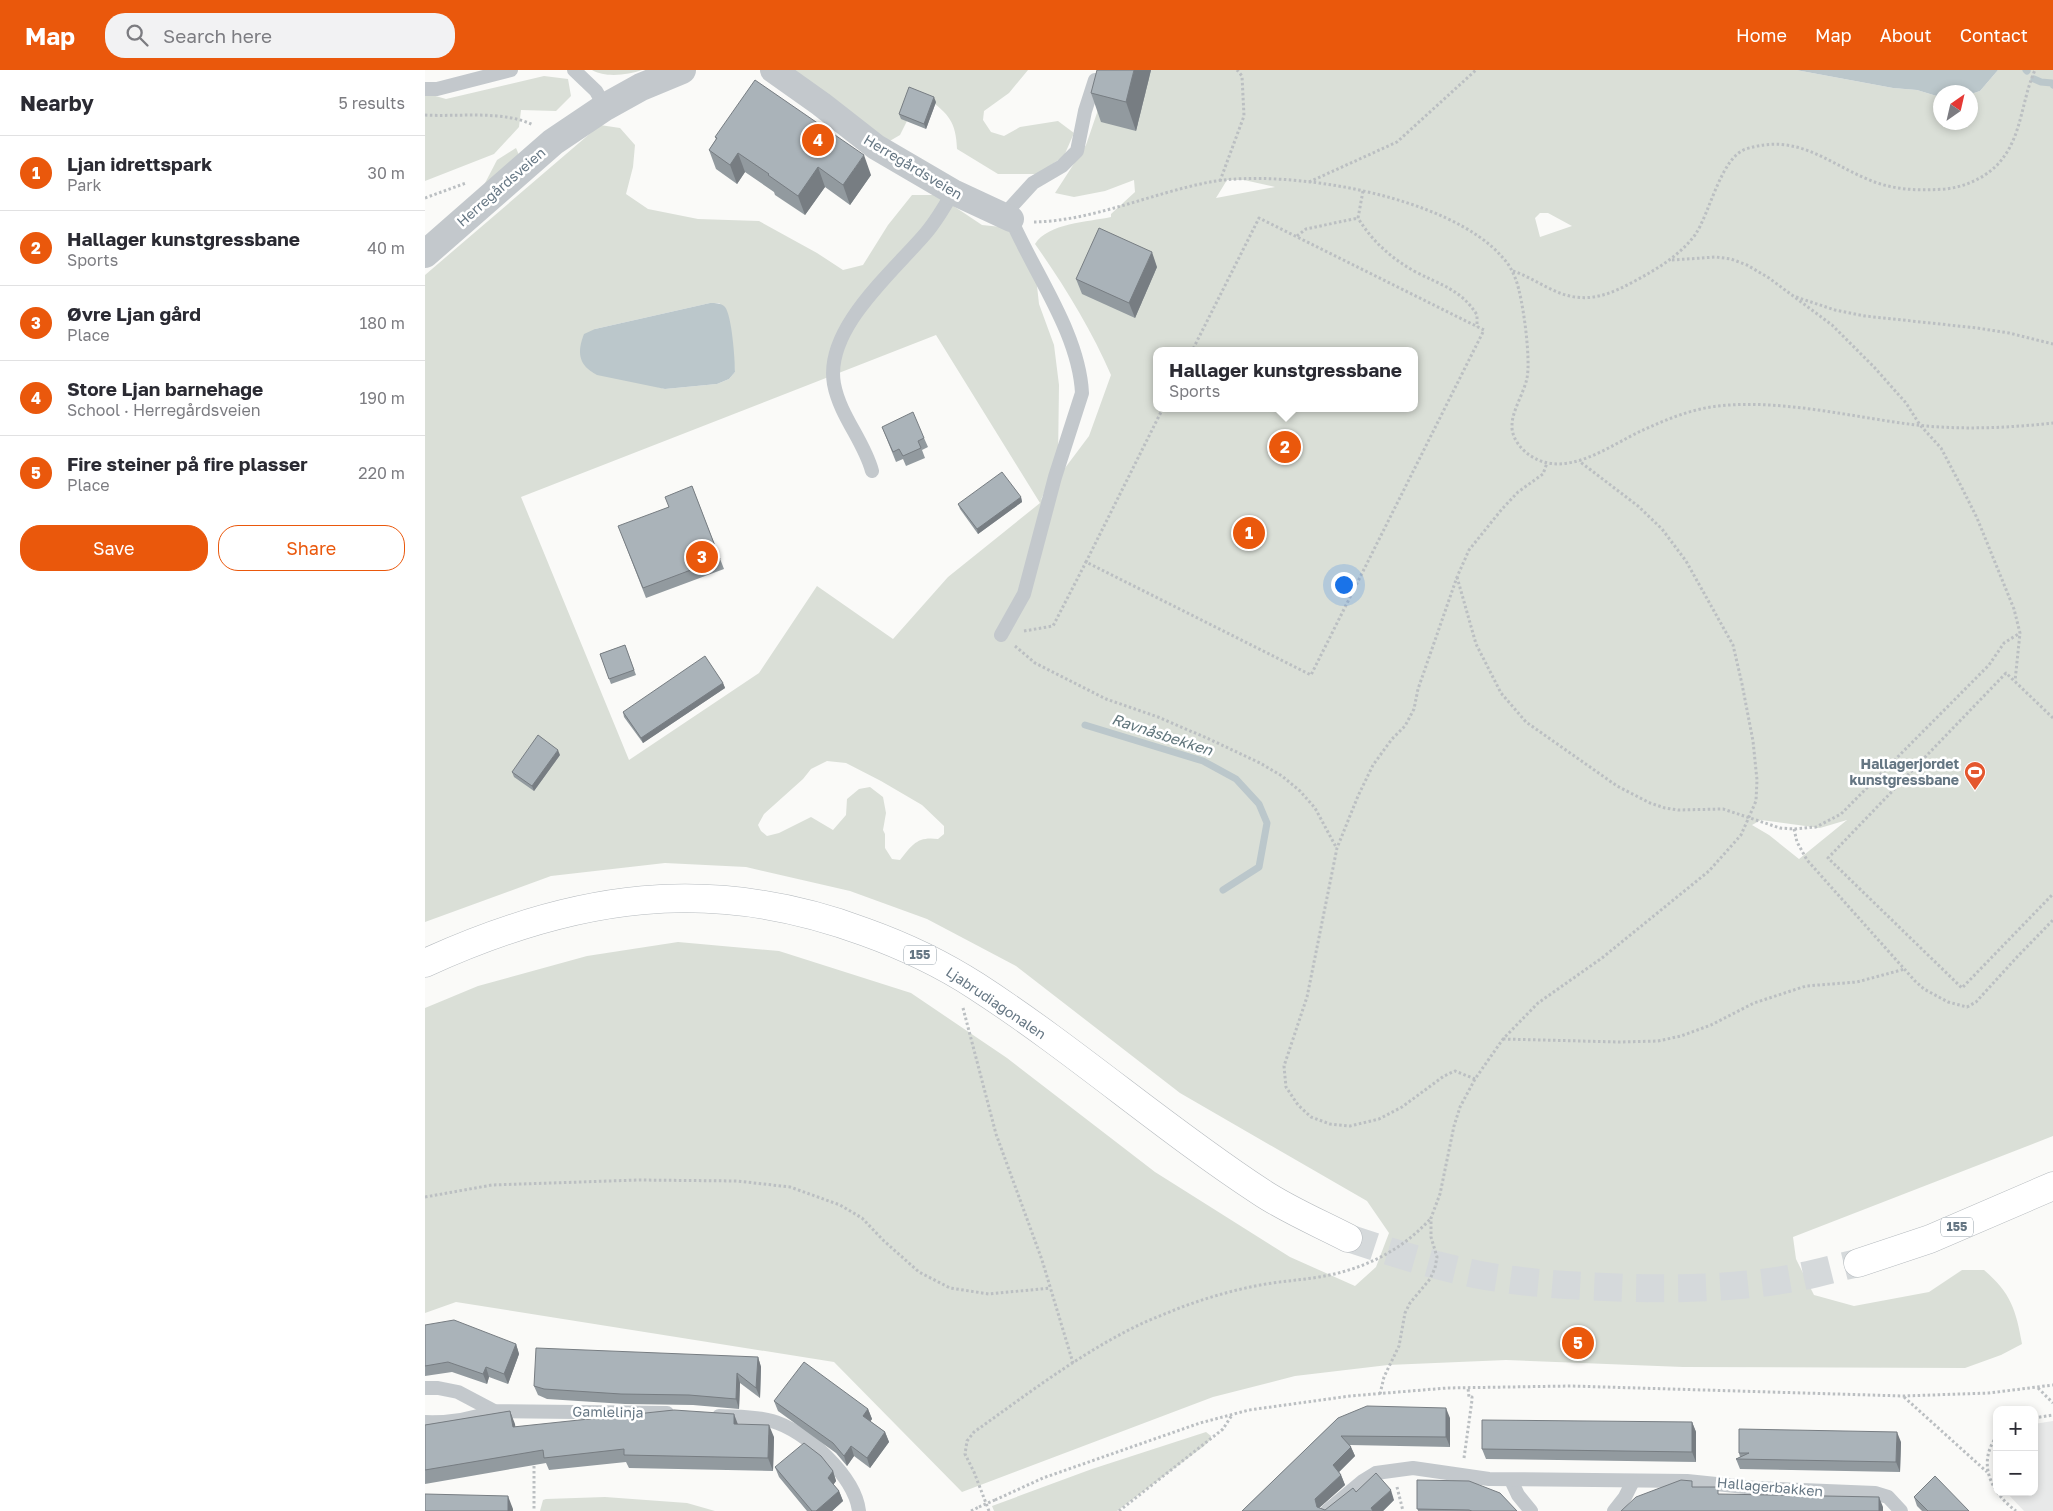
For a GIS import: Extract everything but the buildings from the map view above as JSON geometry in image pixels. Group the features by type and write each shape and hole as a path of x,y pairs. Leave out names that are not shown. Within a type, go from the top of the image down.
{"main road":[{"name":"Ljabrudiagonalen","path":"425,963 513,927 604,904 649,898 738,900 781,906 829,918 890,941 929,959 975,986 1063,1048 1159,1122 1219,1164 1264,1194 1348,1238"},
{"name":"155","path":"1858,1263 1930,1239 2053,1186"}],"street":[{"name":"Herregårdsveien","path":"425,254 553,142 605,107 641,87 682,70"},
{"name":"Herregårdsveien","path":"773,70 821,104 875,147 953,192 1007,218"}],"lane":[{"path":"425,89 437,89 511,70"},
{"path":"573,70 595,91 605,107"},
{"path":"1001,635 1024,594 1055,477 1082,393 1082,380 1076,358 1048,289 1007,218 1033,183 1062,166 1077,151 1085,111 1095,80"},
{"path":"872,472 861,443 837,395 833,372 836,350 847,325 927,232 953,192"},
{"name":"Gamlelinja","path":"425,1388 458,1392 494,1411"},
{"name":"Gamlelinja","path":"425,1422 458,1420 481,1416 494,1411 683,1413"},
{"path":"701,1414 757,1418 786,1426 831,1460 848,1481 858,1503 859,1511"},
{"name":"Hallagerbakken","path":"1327,1511 1363,1481 1376,1473 1413,1468 1489,1479 1550,1478 1633,1482 1687,1481 1755,1488 1875,1493 1888,1497 1901,1511"},
{"path":"1511,1480 1518,1496 1531,1511"},
{"path":"1614,1511 1625,1497 1633,1482"}],"path":[{"path":"1220,181 1244,116 1242,76 1237,70"},
{"path":"1309,182 1397,142 1476,70"},
{"path":"1512,271 1573,297 1597,297 1625,287 1671,260 1695,234 1707,213 1725,170 1734,156 1744,150 1763,145 1797,147 1813,152 1867,180 1910,191 1954,188 1970,183 1994,168 2003,159 2012,144 2027,90 2035,70"},
{"path":"425,114 510,118 528,123 536,128"},
{"path":"1007,218 1036,222 1075,217 1220,181 1269,179 1309,182 1398,200 1455,223 1491,246 1512,271 1518,286 1529,366 1527,381 1513,416 1511,428 1513,435 1524,450 1535,458 1547,462 1559,464 1579,460 1670,419 1703,408 1721,406 1766,404 1920,425 1992,427 2053,423"},
{"path":"425,198 465,183 470,185"},
{"path":"1363,192 1358,218 1374,239 1396,260 1462,296 1471,304 1477,315 1477,327"},
{"path":"1086,562 1311,675 1484,330 1259,218 1194,347"},
{"path":"1297,236 1306,229 1358,218"},
{"path":"1671,260 1716,257 1731,259 1747,265 1832,325 1905,403 1920,425 1941,448 1969,502 2014,608 2020,633 2015,682"},
{"path":"1793,296 1835,310 1865,316 1985,330 2053,344"},
{"path":"1001,635 1053,626 1161,412"},
{"path":"1380,1394 1384,1377 1399,1346 1405,1313 1435,1268 1437,1258 1431,1237 1431,1218 1440,1194 1454,1126 1460,1108 1475,1079 1503,1039 1538,1003 1602,958 1709,871 1733,845 1745,828 1756,800 1757,780 1753,740 1743,684 1733,645 1686,561 1662,529 1639,506 1579,460"},
{"path":"1475,1079 1455,1071 1444,1076 1402,1107 1387,1115 1379,1119 1350,1126 1330,1124 1311,1117 1298,1105 1286,1087 1284,1066 1307,996 1337,848 1373,765 1392,739 1405,726 1414,709 1418,689 1457,577 1469,550 1518,492 1543,474 1547,462"},
{"path":"1457,577 1476,644 1501,693 1526,722 1617,786 1651,803 1678,810 1723,810 1780,828 1816,827 1841,814 1989,666 2004,643 2020,633"},
{"path":"1001,635 1035,663 1106,699 1158,717 1209,739 1260,763 1282,776 1300,791 1315,808 1337,848"},
{"path":"2053,718 2007,673 1828,858 1962,988 2053,894"},
{"path":"1794,829 1797,842 1807,860 1924,989 1948,1002 1967,1007 1976,1002 2017,956 2053,920"},
{"path":"1503,1039 1619,1042 1658,1041 1681,1036 1711,1025 1754,1003 1806,986 1857,982 1905,969"},
{"path":"961,1000 996,1134 1050,1288 1073,1363"},
{"path":"425,1197 492,1185 639,1180 737,1181 790,1187 840,1205 862,1218 884,1241 919,1272 950,1288 989,1294 1050,1288"},
{"path":"989,1511 975,1472 965,1454 967,1441 974,1432 1073,1363 1123,1332 1183,1307 1221,1294 1267,1284 1321,1277 1371,1262 1387,1255 1403,1244 1431,1218"},
{"path":"971,1511 1062,1470 1185,1428 1232,1415 1300,1402 1468,1388 1571,1386 1903,1396 1951,1395 2053,1385"},
{"path":"2037,1387 2053,1403"},
{"path":"1463,1462 1472,1400 1472,1397 1469,1397 1468,1388"},
{"path":"1903,1396 1987,1472 1997,1494 2016,1511"},
{"path":"1119,1511 1223,1429 1232,1415"},
{"path":"2038,1417 2053,1415"},
{"path":"1987,1472 1990,1449 1993,1443"},
{"path":"534,1459 534,1511"},
{"path":"1402,1505 1403,1511"}],"shaded area":[{"path":"592,70 642,70 617,75 597,73"},
{"path":"791,70 1028,70 1009,93 984,111 983,120 991,132 1004,136 1020,127 1058,121 1074,133 1064,156 1038,174 998,174 957,149 955,132 950,119 927,98 914,107 900,135 888,142"},
{"path":"1101,70 1796,70 1893,88 1917,90 1933,95 1933,130 1978,130 1978,92 1998,70 2053,70 2053,1136 1793,1237 1796,1259 1814,1295 1854,1306 1929,1292 1962,1270 1984,1270 2000,1286 2011,1303 2022,1344 2001,1355 1965,1368 1683,1367 1506,1360 1388,1365 1295,1376 1213,1397 962,1492 834,1362 456,1302 425,1313 425,1008 478,986 587,956 678,942 779,951 911,993 1007,1058 1155,1172 1290,1257 1355,1286 1376,1267 1389,1233 1367,1201 1180,1093 1016,966 927,919 850,891 746,867 665,863 551,876 425,922 425,275 600,125 620,128 635,145 633,167 626,194 648,209 698,219 759,221 817,253 843,270 863,265 888,225 912,195 937,195 982,225 1011,228 1035,268 1039,304 1054,345 1059,385 1058,459 1041,500 1089,436 1111,375 1095,341 1076,308 1035,244 1049,232 1069,224 1111,217 1111,214 1135,192 1134,180 1105,191 1074,197 1055,193 1086,145 1099,107","holes":["1227,180 1244,180 1275,187 1216,198","1540,213 1548,213 1572,226 1540,237 1535,218","710,303 719,303 725,308 729,322 735,372 729,379 717,384 665,389 651,385 595,329","936,335 1040,503 948,577 893,639 817,586 759,673 629,760 521,497","827,761 846,763 922,805 944,826 944,834 938,839 920,840 900,860 892,859 885,848 885,834 883,830 886,813 883,797 870,787 859,789 847,799 846,815 833,830 811,817 779,833 767,836 761,831 758,825 764,814 803,779 811,769","1761,820 1820,828 1847,820 1799,859 1769,835 1752,825"]},
{"path":"1796,70 1998,70 1978,92 1978,85 1933,85 1933,95 1917,90 1893,88"},
{"path":"544,76 568,79 571,96 556,111 521,110 519,127 494,154 425,181 425,93 446,99"},
{"path":"516,148 519,155 483,187 497,160"},
{"path":"710,303 724,306 730,319 735,372 729,379 717,384 665,389 597,375 586,367 581,358 580,347 584,334 595,329"},
{"path":"2053,1421 2053,1511 2024,1511 2010,1496 2038,1496 2038,1423"},
{"path":"1206,1432 1211,1436 1204,1446 1117,1511 994,1511 992,1506 1092,1469"},
{"path":"605,1497 687,1503 715,1511 540,1511 543,1500 546,1499"}],"waterway":[{"path":"2034,79 2052,83 2053,85"},
{"name":"Ravnåsbekken","path":"1085,725 1203,761 1236,779 1259,804 1267,823 1259,867 1223,890"}],"tunnel":[{"path":"1348,1238 1411,1258 1475,1274 1533,1282 1630,1288 1709,1287 1768,1282 1858,1263"}],"place":[{"name":"Store Ljan barnehage","path":"818,140"},
{"name":"Hallager kunstgressbane","path":"1285,447"},
{"name":"Ljan idrettspark","path":"1249,533"},
{"name":"Øvre Ljan gård","path":"702,557"},
{"name":"Hallagerjordet kunstgressbane","path":"1975,791"},
{"name":"Fire steiner på fire plasser","path":"1578,1343"}]}
